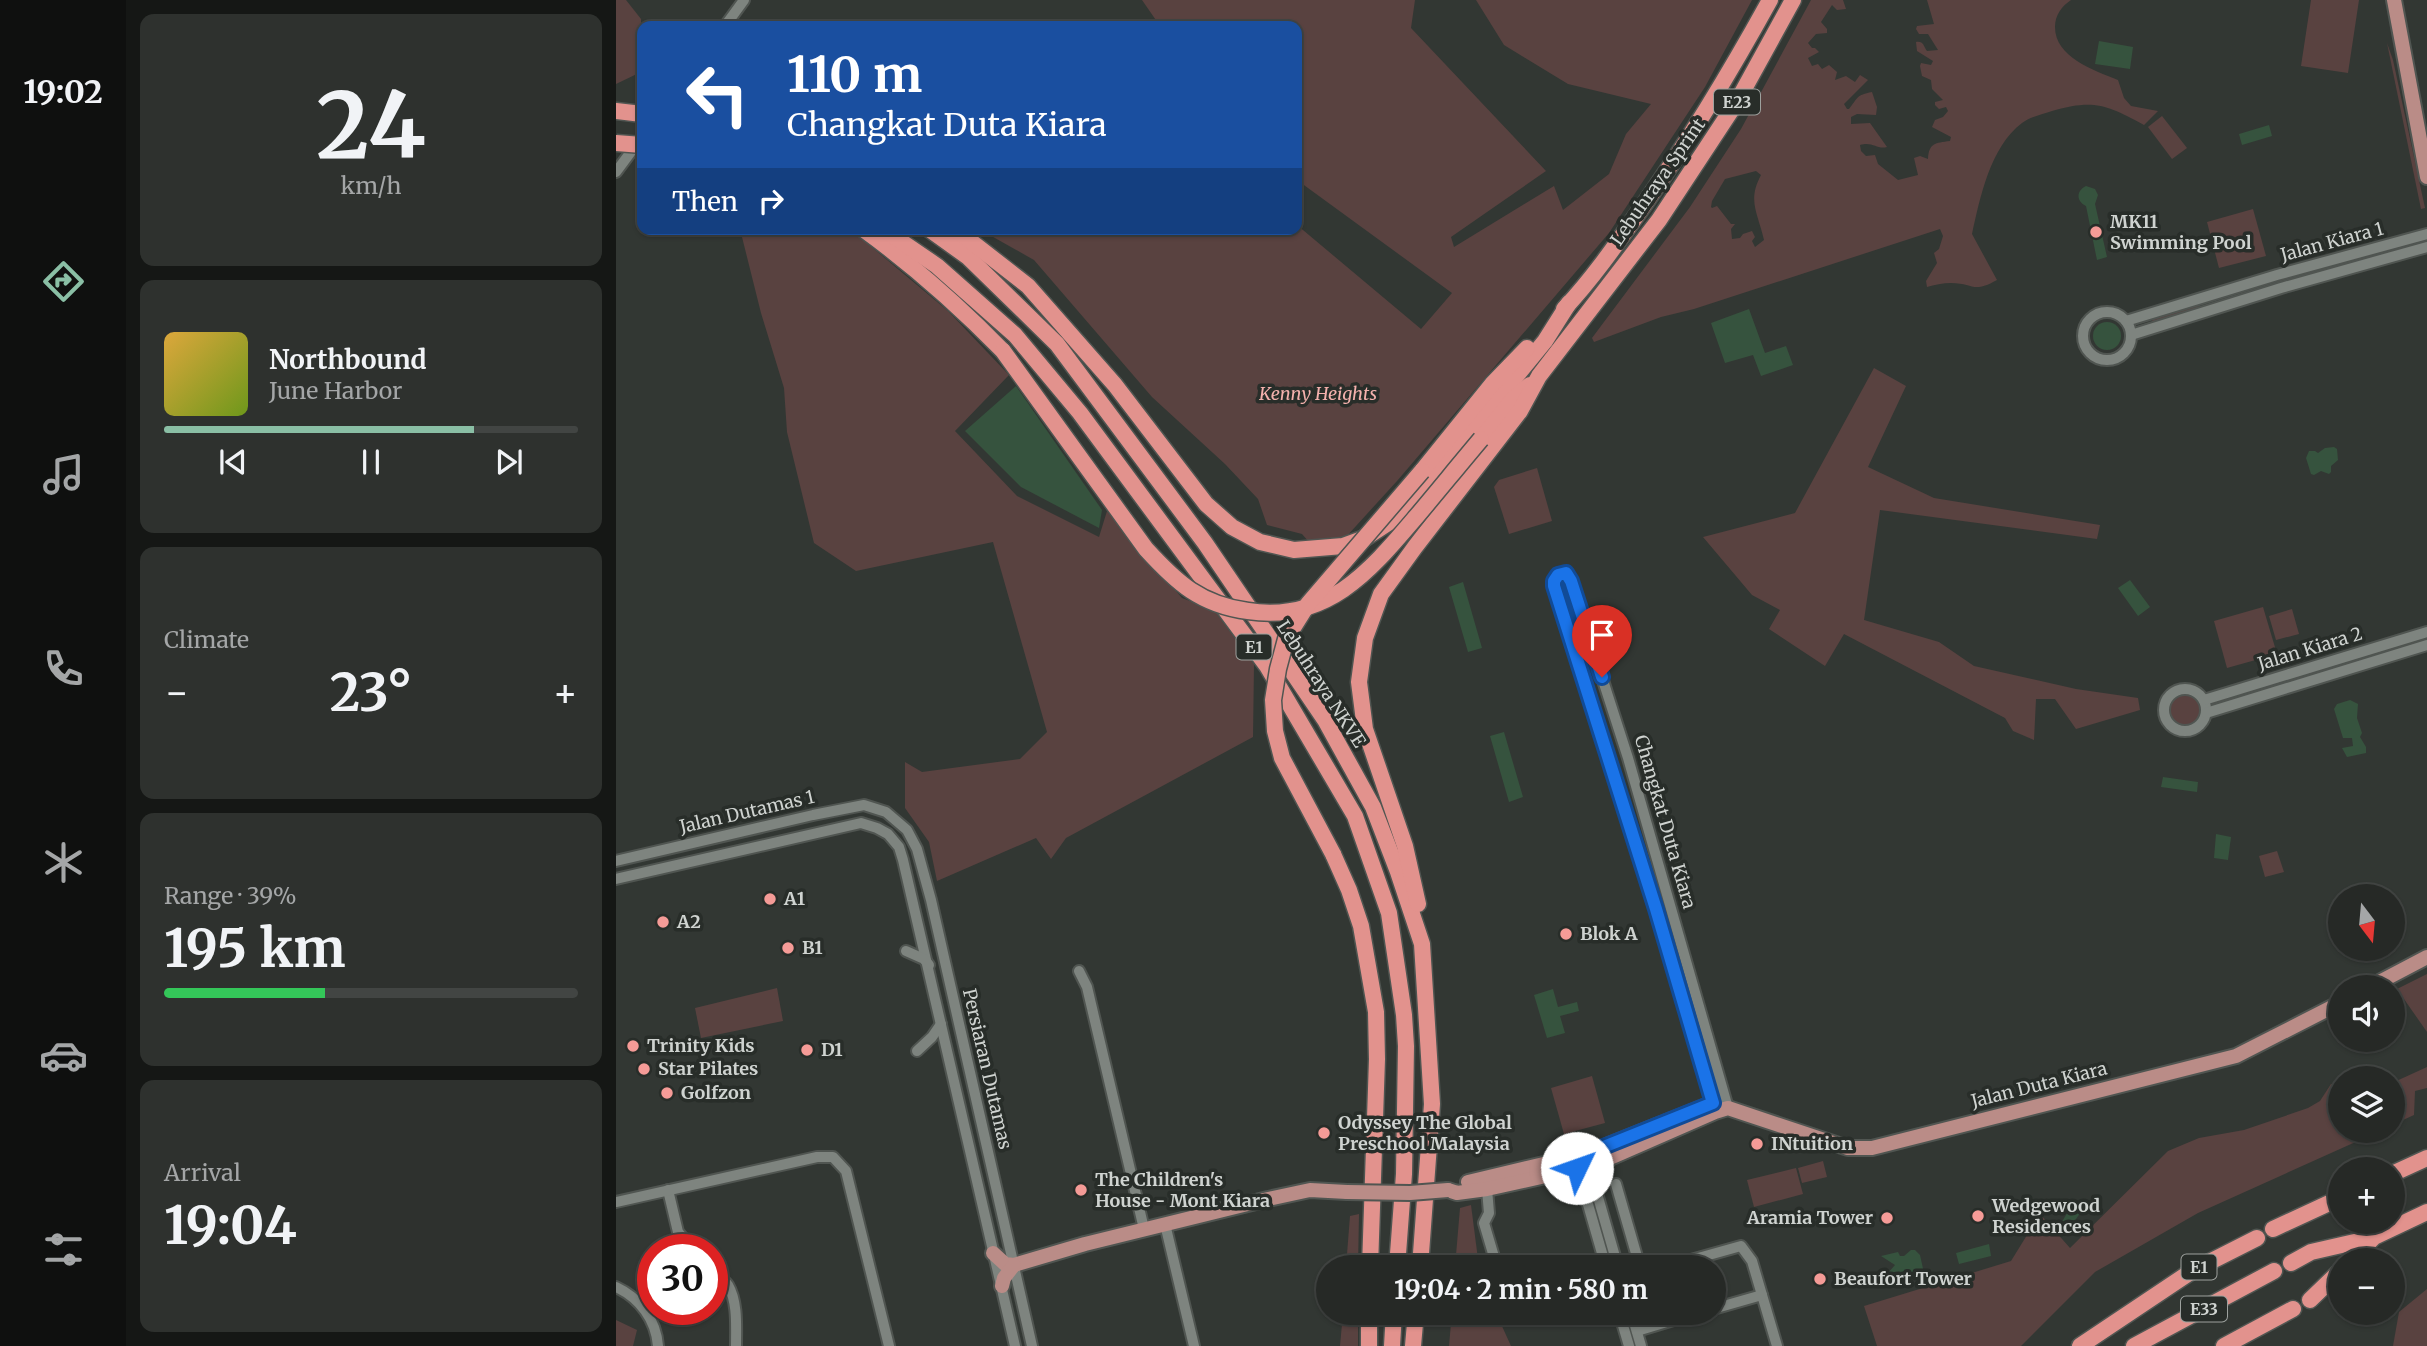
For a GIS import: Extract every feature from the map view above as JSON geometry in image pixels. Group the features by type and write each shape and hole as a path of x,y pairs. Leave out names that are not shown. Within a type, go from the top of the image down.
{"highway":[{"name":"Lebuhraya Sprint","path":"1569,303 1610,254 1668,170 1718,91 1770,0"},
{"name":"Lebuhraya Sprint","path":"1539,376 1659,220 1738,100 1793,0"},
{"path":"616,111 637,113"},
{"path":"616,143 637,145"},
{"path":"871,235 939,289 1003,351 1146,549 1172,577 1199,597 1237,610 1266,614 1293,612 1340,593 1364,575 1513,400 1539,376"},
{"name":"Lebuhraya NKVE","path":"892,235 937,266 1015,335 1080,413 1267,666 1355,816 1389,913 1400,980 1406,1046 1404,1174 1398,1255"},
{"name":"Lebuhraya NKVE","path":"937,235 968,257 1057,344 1205,543 1325,719 1373,807 1422,944 1432,1104 1421,1255"},
{"path":"963,235 1028,286 1115,385 1206,504 1232,527 1250,537 1294,550 1342,546 1365,538 1409,504 1545,341 1569,303"},
{"path":"1370,1255 1376,1012 1361,926 1349,890 1282,758 1275,731 1273,699 1278,669 1286,639 1308,604 1493,383 1569,303"},
{"path":"1422,944 1418,899 1405,846 1365,729 1359,682 1365,638 1381,594 1520,411 1539,376"},
{"path":"2405,1168 2427,1158"},
{"path":"2273,1229 2328,1204"},
{"path":"2291,1263 2311,1252 2374,1237 2427,1212"},
{"path":"2363,1248 2374,1237"},
{"name":"E1","path":"2080,1346 2192,1271 2257,1238"},
{"name":"E33","path":"2134,1346 2274,1271"},
{"path":"2310,1300 2328,1283"},
{"path":"2224,1346 2293,1309"},
{"path":"1369,1325 1369,1346"},
{"path":"1392,1346 1393,1325"},
{"path":"1413,1346 1415,1325"}],"main road":[{"path":"2394,0 2427,177"},
{"path":"2393,975 2427,957"},
{"name":"Jalan Duta Kiara","path":"1724,1107 1848,1148 1872,1148 2236,1056 2328,1009"},
{"path":"1448,1190 1454,1185 1612,1157 1724,1107"},
{"path":"993,1253 1005,1264 1014,1265 1144,1229 1166,1228 1310,1190 1410,1193 1448,1190 1457,1193 1487,1189 1581,1161"},
{"path":"1002,1286 1004,1278 1014,1265"}],"street":[{"path":"729,21 744,0"},
{"path":"616,172 637,144"},
{"name":"Jalan Kiara 1","path":"2126,321 2427,234"},
{"name":"Jalan Kiara 1","path":"2132,335 2268,292 2427,247"},
{"path":"2113,312 2126,321 2132,335 2127,350 2122,355 2107,360 2092,355 2083,341 2085,325 2098,313 2113,312"},
{"name":"Changkat Duta Kiara","path":"1562,573 1566,573 1571,581 1628,758 1724,1107 1656,909 1554,586 1556,577 1562,573"},
{"name":"Jalan Kiara 2","path":"2204,700 2427,632"},
{"name":"Jalan Kiara 2","path":"2206,712 2427,645"},
{"path":"2181,688 2194,690 2204,700 2206,712 2199,726 2185,731 2171,726 2164,715 2165,701 2181,688"},
{"name":"Jalan Dutamas 1","path":"616,861 813,814 864,805 886,812"},
{"name":"Persiaran Dutamas","path":"886,812 906,830 917,849 931,900 1032,1346"},
{"name":"Jalan Dutamas 1","path":"616,878 861,823 877,828"},
{"name":"Persiaran Dutamas","path":"877,828 888,834 899,847 929,965 1015,1346"},
{"path":"906,951 924,958 929,965"},
{"path":"1079,971 1087,987 1144,1229"},
{"path":"917,1051 941,1024"},
{"path":"616,1202 817,1157 833,1157 846,1171 889,1346"},
{"path":"1616,1184 1637,1255"},
{"path":"1604,1255 1589,1185 1614,1255"},
{"path":"1487,1189 1489,1213 1484,1223 1493,1255"},
{"path":"668,1190 680,1234"},
{"path":"1166,1228 1194,1346"},
{"path":"1709,1255 1741,1246 1752,1261 1777,1346"},
{"path":"728,1285 736,1321 736,1346"},
{"path":"616,1287 639,1302 649,1315 657,1334 658,1346"},
{"path":"1726,1305 1762,1295"},
{"path":"1623,1325 1629,1346"},
{"path":"1635,1325 1641,1346"},
{"path":"1637,1331 1657,1325"}],"green space":[{"path":"616,0 626,0 641,19 637,21 637,74 616,84"},
{"name":"Kenny Heights","path":"1142,0 1415,0 1411,28 1546,171 1451,237 1454,247 1554,186 1563,210 1609,174 1626,134 1651,104 1568,84 1504,45 1476,0 1752,0 1705,87 1609,233 1346,537 1309,542 1302,534 1267,525 1258,499 1225,464 1152,397 1034,260 990,235 1302,235 1302,229 1421,329 1452,293 1302,184 1302,21 1157,21"},
{"path":"1811,0 1843,0 1846,9 1837,10 1832,5 1821,22 1827,33 1816,34 1808,43 1819,52 1808,58 1812,66 1818,64 1822,69 1829,65 1837,72 1835,80 1846,76 1855,82 1860,75 1868,80 1844,104 1849,109 1860,96 1872,92 1877,107 1876,115 1857,114 1851,117 1851,124 1870,123 1887,147 1864,144 1860,145 1861,151 1866,156 1875,155 1878,164 1898,180 1918,175 1914,158 1920,156 1928,159 1931,147 1950,141 1951,137 1932,127 1935,120 1948,111 1946,107 1939,109 1935,105 1935,102 1943,100 1932,89 1931,80 1922,76 1921,63 1931,65 1933,61 1917,51 1916,42 1922,43 1927,51 1938,50 1928,34 1919,34 1916,29 1917,26 1934,24 1927,0 2071,0 2060,11 2055,23 2061,47 2077,61 2118,80 2124,98 2131,106 2158,111 2144,125 2110,109 2079,105 2033,117 2011,133 1994,159 1988,174 1972,234 1997,280 1989,284 1978,287 1948,283 1927,287 1926,281 1937,263 1934,253 1939,249 1943,236 1940,229 1694,309 1661,317 1594,342 1592,338 1690,207 1741,129","holes":["1756,171 1761,175 1754,200 1764,240 1755,247 1752,231 1732,239 1731,229 1735,224 1731,224 1717,206 1711,207 1725,179"]},
{"path":"2311,0 2359,0 2348,73 2301,66"},
{"path":"2387,43 2425,208 2421,209"},
{"path":"2162,116 2187,148 2172,159 2148,127"},
{"path":"2253,209 2266,256 2219,268 2207,222"},
{"path":"742,235 855,235 948,311 1009,375 955,431 1017,496 1099,537 1107,511 1182,598 1214,610 1254,664 1253,737 1066,838 1051,859 1036,838 937,881 929,842 905,808 905,762 922,772 1020,759 1047,732 993,542 856,571 814,543 787,432 784,388"},
{"path":"2415,243 2417,247 2301,281 2299,276"},
{"path":"2198,304 2200,311 2154,324 2151,318"},
{"path":"1874,368 1906,386 1868,467 1934,498 2100,525 2097,539 1880,510 1864,620 1939,642 1974,666 2076,689 2138,698 2140,710 2076,729 2055,699 2036,699 2034,740 2013,731 2005,718 1844,634 1825,666 1769,629 1780,610 1752,595 1703,537 1795,513"},
{"path":"1537,468 1552,521 1509,534 1494,487 1499,480"},
{"path":"2263,607 2277,654 2227,668 2214,621"},
{"path":"2292,609 2299,634 2276,640 2269,616"},
{"path":"2185,695 2191,696 2199,704 2199,716 2191,724 2185,725 2179,724 2171,716 2170,710 2171,704 2179,696"},
{"path":"2277,851 2284,872 2265,877 2259,856"},
{"path":"2427,974 2427,1032 2405,1000 2405,985"},
{"path":"777,988 783,1021 701,1038 695,1008"},
{"path":"2427,1067 2427,1088 2415,1091 2414,1115 2405,1119 2405,1077"},
{"path":"1592,1076 1605,1123 1564,1134 1551,1088"},
{"path":"2328,1089 2328,1143 2353,1143 2198,1213 2095,1272 2021,1346 1877,1346 1864,1306 2011,1261 2040,1214 2070,1248 2168,1151 2199,1138 2244,1130 2308,1108 2320,1101"},
{"path":"1823,1161 1827,1177 1802,1183 1798,1168"},
{"path":"1796,1168 1803,1194 1754,1207 1747,1180"},
{"path":"1471,1205 1477,1255 1456,1255 1460,1208"},
{"path":"1359,1214 1358,1255 1347,1255 1350,1216"},
{"path":"2427,1289 2427,1346 2393,1346 2397,1325 2405,1325 2405,1307"},
{"path":"616,1320 637,1330 633,1346 616,1346"},
{"path":"1342,1325 1358,1325 1358,1346 1340,1346"},
{"path":"1451,1325 1501,1325 1511,1346 1449,1346"}],"shaded area":[{"path":"2099,41 2133,47 2130,69 2095,64"},
{"path":"2269,125 2272,136 2242,145 2239,134"},
{"name":"MK11 Swimming Pool","path":"2086,186 2095,189 2098,195 2095,204 2107,257 2097,260 2086,206 2078,196"},
{"path":"1749,309 1765,353 1786,346 1793,365 1761,376 1753,355 1725,363 1711,323"},
{"path":"2107,322 2117,326 2121,336 2117,346 2107,350 2097,346 2093,336 2097,326"},
{"path":"1016,386 1102,510 1099,528 1021,487 965,431"},
{"path":"2325,448 2337,449 2338,460 2331,466 2331,472 2311,474 2306,458 2309,451 2318,453"},
{"path":"2130,580 2150,607 2138,616 2118,588"},
{"path":"1463,582 1482,648 1468,652 1449,587"},
{"path":"2350,700 2358,704 2357,718 2362,733 2360,737 2366,747 2366,753 2347,757 2342,748 2353,746 2352,738 2343,738 2334,709 2337,704"},
{"path":"1504,732 1523,797 1509,802 1490,736"},
{"path":"2163,777 2198,782 2197,792 2161,787"},
{"path":"2216,834 2231,837 2228,860 2214,858"},
{"path":"1553,989 1558,1007 1577,1002 1579,1011 1560,1016 1565,1033 1547,1038 1534,995"},
{"path":"2075,1200 2086,1205 2063,1237 2060,1225"},
{"path":"1989,1244 1991,1256 1959,1264 1956,1253"},
{"path":"1911,1250 1920,1255 1924,1273 1884,1280 1882,1271 1888,1273 1895,1265 1881,1256 1898,1252 1900,1256 1904,1256"}],"place":[{"name":"MK11 Swimming Pool","path":"2096,232"},
{"name":"A1","path":"770,899"},
{"name":"A2","path":"663,922"},
{"name":"Blok A","path":"1566,934"},
{"name":"B1","path":"788,948"},
{"name":"Trinity Kids","path":"633,1046"},
{"name":"D1","path":"807,1050"},
{"name":"Star Pilates","path":"644,1069"},
{"name":"Golfzon","path":"667,1093"},
{"name":"Odyssey The Global Preschool Malaysia","path":"1324,1133"},
{"name":"INtuition","path":"1757,1144"},
{"name":"The Children's House - Mont Kiara","path":"1081,1190"},
{"name":"Wedgewood Residences","path":"1978,1216"},
{"name":"Aramia Tower","path":"1887,1218"},
{"name":"Beaufort Tower","path":"1820,1279"}],"route":[{"path":"1577,1168 1577,1163 1586,1154 1713,1103 1656,909 1554,586 1556,577 1562,573 1566,573 1571,581 1602,677"}]}
